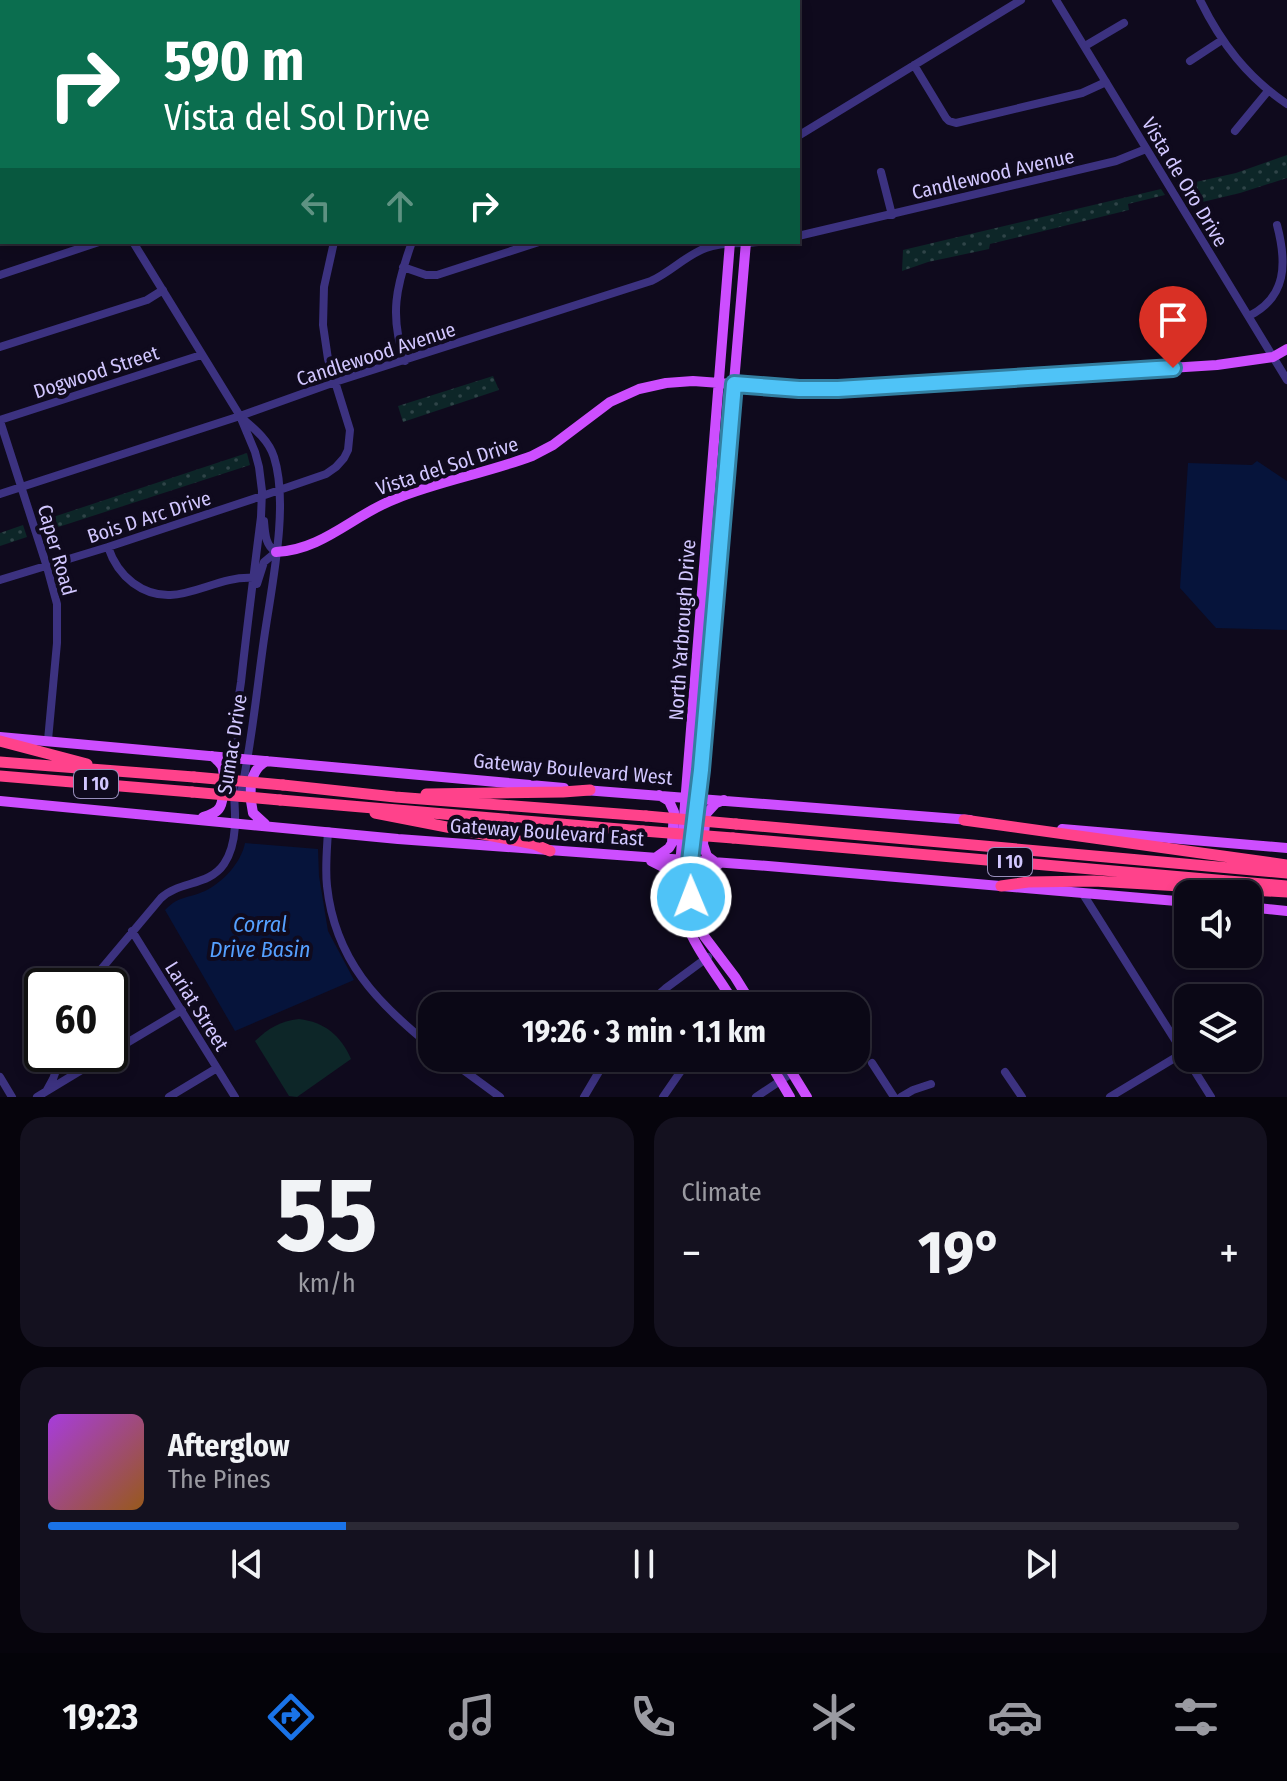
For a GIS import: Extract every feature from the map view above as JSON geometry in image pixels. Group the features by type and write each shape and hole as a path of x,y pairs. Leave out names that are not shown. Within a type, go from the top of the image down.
{"highway":[{"path":"0,739 119,772"},
{"name":"I 10","path":"0,762 1287,873"},
{"name":"I 10","path":"0,778 1287,886"},
{"path":"395,797 442,792 590,790"},
{"path":"347,805 534,844 550,851"},
{"path":"964,820 1287,865"},
{"path":"1001,886 1028,882 1094,881 1287,892"}],"main road":[{"name":"North Yarbrough Drive","path":"692,797 689,768 730,244"},
{"name":"North Yarbrough Drive","path":"726,992 704,960 685,923 679,890 692,797 701,770 746,244"},
{"name":"Vista del Sol Drive","path":"276,552 309,546 395,498 532,456 553,445 596,411 627,393 666,383 693,381 838,389 1217,365 1273,357 1287,349"},
{"path":"701,609 715,609"},
{"name":"Gateway Boulevard West","path":"0,739 48,740 590,790 1287,848"},
{"path":"197,818 213,814 222,803 224,773 211,755"},
{"path":"267,825 253,813 251,778 261,764 269,760"},
{"path":"679,890 669,870 650,858 669,848 672,843 674,812 669,801 661,795 678,787 689,768"},
{"path":"701,770 707,787 724,800"},
{"path":"691,897 701,874 718,863 707,856 703,844 706,814 716,803 724,800"},
{"name":"Gateway Boulevard East","path":"0,801 398,839 1174,901"},
{"name":"North Yarbrough Drive","path":"685,860 698,922 744,992"},
{"path":"1262,908 1287,911"},
{"path":"775,1072 790,1097"},
{"path":"792,1073 807,1097"}],"street":[{"path":"800,135 1021,0"},
{"name":"Vista de Oro Drive","path":"1056,0 1287,380"},
{"path":"1200,0 1234,57 1268,91 1287,104"},
{"path":"1085,46 1124,23"},
{"path":"1190,61 1222,40"},
{"path":"914,65 946,118 956,123 1082,93 1106,82"},
{"path":"1235,131 1268,91"},
{"name":"Candlewood Avenue","path":"800,236 1116,161 1146,149"},
{"path":"881,172 892,215"},
{"path":"1249,316 1271,302 1283,283 1285,244 1277,225"},
{"path":"0,275 93,244"},
{"name":"Sumac Drive","path":"134,244 240,416 255,452 262,482 262,508 232,757 234,823"},
{"name":"Bois D Arc Drive","path":"0,580 326,474 344,458 350,430 325,342 322,306 334,244"},
{"path":"405,361 395,320 397,288 411,244"},
{"path":"403,267 426,275 437,275 533,244"},
{"name":"Candlewood Avenue","path":"0,494 651,281 705,248 725,244"},
{"path":"0,347 147,300 163,290"},
{"name":"Dogwood Street","path":"0,420 201,355"},
{"name":"Sumac Drive","path":"234,823 249,758 281,501 275,461 269,445 240,416"},
{"name":"Caper Road","path":"0,420 56,595 58,624 48,740"},
{"path":"249,612 264,562 276,552 267,543 262,508"},
{"path":"108,547 117,566 130,580 157,594 186,594 238,577 253,578"},
{"path":"102,968 166,893 197,883 224,864 233,844 234,823"},
{"path":"328,831 326,867 329,900 344,948 379,1001 418,1036"},
{"path":"1083,894 1174,1039"},
{"name":"Lariat Street","path":"132,931 235,1097"},
{"path":"662,992 715,952"},
{"path":"128,1042 182,1010"},
{"path":"1110,1097 1174,1058"},
{"path":"872,1063 894,1097"},
{"path":"169,1097 217,1068"},
{"path":"46,1091 56,1072"},
{"path":"37,1097 78,1072"},
{"path":"466,1072 500,1097"},
{"path":"584,1097 599,1072"},
{"path":"663,1097 680,1072"},
{"path":"1005,1072 1020,1096"},
{"path":"1195,1072 1210,1096"},
{"path":"756,1097 792,1073"},
{"path":"0,1077 12,1097"},
{"path":"901,1097 931,1084"}],"green space":[{"path":"1287,155 1287,178 1240,193 1190,205 1178,186 1236,173"},
{"path":"1161,189 1165,195 1128,204 1129,210 990,244 989,249 902,271 903,250"},
{"path":"493,376 499,390 403,422 398,406"},
{"path":"247,453 250,465 43,532 41,521"},
{"path":"23,525 27,537 0,546 0,533"},
{"path":"299,1019 317,1023 331,1032 351,1059 297,1097 289,1096 255,1041 275,1026"}],"water":[{"path":"1257,461 1287,481 1287,630 1216,628 1180,588 1188,463 1252,465"},
{"name":"Corral Drive Basin","path":"245,843 318,849 328,931 354,980 235,1031 165,910 218,883 235,865"}],"route":[{"path":"691,897 690,861 701,770 734,384 816,390 1173,368"}]}
